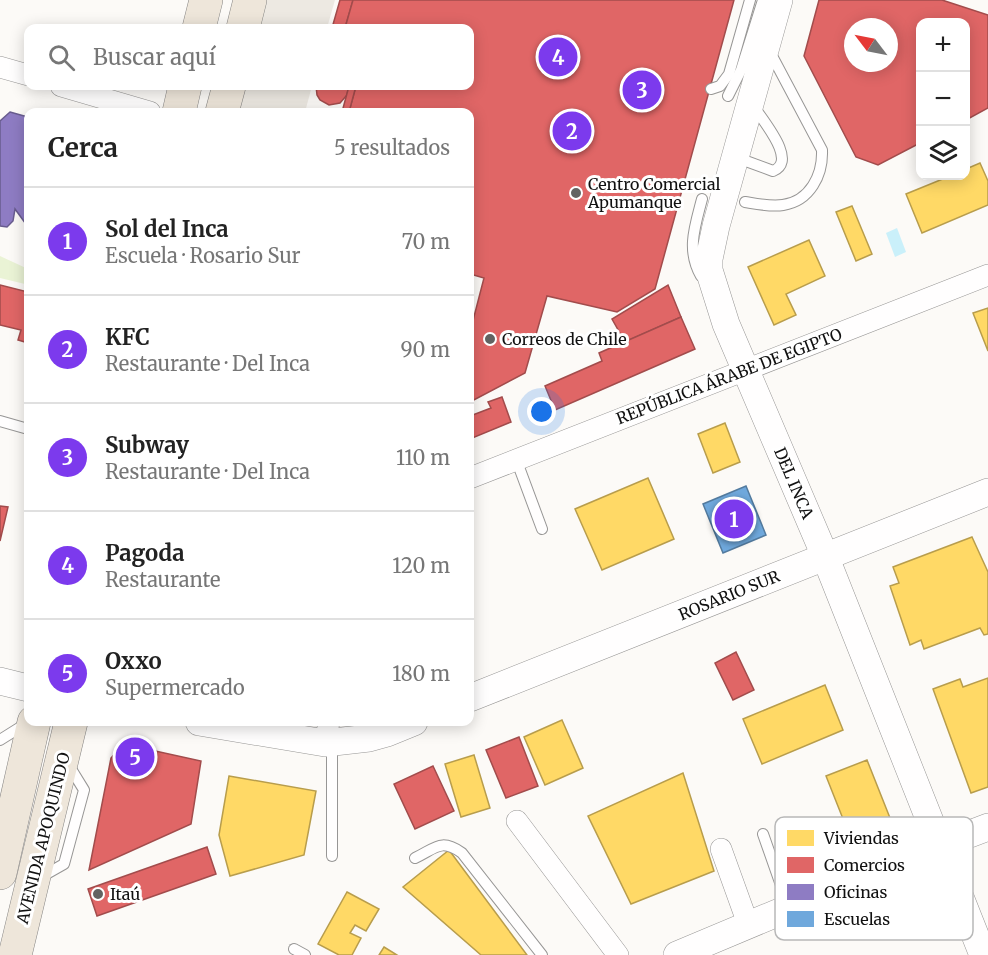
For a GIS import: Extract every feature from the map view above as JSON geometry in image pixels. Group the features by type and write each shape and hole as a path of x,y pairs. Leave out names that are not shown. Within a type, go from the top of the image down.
{"main road":[{"path":"200,24 206,0"},
{"path":"244,24 250,0"},
{"path":"180,108 184,90"},
{"path":"223,108 228,90"},
{"name":"AVENIDA APOQUINDO","path":"0,873 31,726"},
{"name":"AVENIDA APOQUINDO","path":"15,955 70,726"}],"street":[{"name":"DEL INCA","path":"779,0 767,47 739,99 735,157 709,259 712,284 726,324 825,556 929,817"},
{"path":"0,67 24,74"},
{"path":"75,90 136,108"},
{"name":"REPÚBLICA ÁRABE DE EGIPTO","path":"474,476 988,275"},
{"name":"ROSARIO SUR","path":"474,696 988,492"},
{"path":"0,681 24,687"},
{"path":"236,726 329,736 387,733 404,726"},
{"path":"518,821 618,955"},
{"path":"973,833 988,827"},
{"path":"721,849 748,924"},
{"path":"677,955 775,913"},
{"name":"DEL INCA","path":"973,929 983,955"}],"lane":[{"path":"711,89 720,86 729,74 750,0"},
{"path":"735,157 773,171 782,163 783,155 779,146 739,99 741,70 763,0"},
{"path":"745,202 783,205 798,200 810,191 818,176 822,161 822,150 767,47"},
{"path":"702,199 694,227 692,251 699,272 726,324"},
{"path":"0,421 24,428"},
{"path":"516,459 542,529"},
{"path":"0,740 25,726"},
{"path":"329,736 332,856"},
{"path":"763,834 775,868"},
{"path":"416,858 441,845 450,844 462,853 542,955"},
{"path":"294,949 305,955"}],"green space":[{"path":"0,256 24,267 24,284 0,278"}],"shaded area":[{"path":"250,0 335,0 328,24 244,24"},
{"path":"228,90 311,90 306,108 223,108"}],"water":[{"path":"897,228 906,252 895,257 886,233"}],"building: Viviendas":[{"path":"980,163 988,181 988,205 922,233 906,194 940,180 970,180 970,167"},
{"path":"852,206 872,254 856,261 836,212"},
{"path":"809,240 825,276 786,294 796,315 774,325 748,267"},
{"path":"988,308 988,351 973,313"},
{"path":"725,423 740,462 713,473 698,434"},
{"path":"648,478 674,539 602,570 575,509"},
{"path":"972,537 988,572 988,634 984,635 980,628 924,649 921,640 910,645 890,586 899,583 893,567"},
{"path":"988,678 988,787 971,793 933,689 960,679 963,687"},
{"path":"825,685 843,730 762,764 743,719"},
{"path":"562,720 583,768 545,785 524,737"},
{"path":"474,755 490,808 461,817 445,764"},
{"path":"867,760 890,817 842,817 826,776"},
{"path":"683,773 714,871 631,904 588,816"},
{"path":"229,776 316,791 304,855 230,876 219,835"},
{"path":"449,850 527,955 481,955 403,887"},
{"path":"347,892 379,909 366,931 355,925 350,933 361,938 352,955 339,955 318,944"},
{"path":"384,947 397,955 379,955"}],"building: Comercios":[{"path":"340,0 353,0 346,24 333,24"},
{"name":"Centro Comercial Apumanque","path":"353,0 734,0 655,289 617,312 547,296 525,373 474,400 474,317 484,278 474,275 474,108 350,108 355,90 474,90 474,24 346,24"},
{"path":"819,0 942,0 988,15 988,108 970,118 970,18 916,18 916,145 878,165 856,157 804,56"},
{"path":"316,90 348,90 347,95 340,103 329,105 320,100"},
{"path":"348,90 355,90 350,108 343,108"},
{"path":"0,285 24,291 24,342 18,340 21,330 0,325"},
{"path":"668,285 681,317 625,342 612,319"},
{"path":"681,317 695,349 555,410 545,386 602,361 599,353"},
{"path":"502,397 511,422 474,437 474,414 491,408 488,402"},
{"path":"0,506 8,507 0,541"},
{"path":"736,652 754,690 733,700 715,663"},
{"path":"519,737 538,786 506,798 486,750"},
{"path":"128,745 201,761 191,824 89,870 111,758 122,746"},
{"path":"433,766 454,811 415,829 394,784"},
{"path":"207,847 216,874 97,916 88,889"}],"building: Oficinas":[{"path":"10,112 24,116 24,221 15,209 13,221 7,227 0,226 0,121"}],"building: Escuelas":[{"path":"746,486 766,535 723,553 703,504"}],"place":[{"name":"Pagoda","path":"558,57"},
{"name":"Subway","path":"642,90"},
{"name":"KFC","path":"572,131"},
{"name":"Centro Comercial Apumanque","path":"576,193"},
{"name":"Correos de Chile","path":"490,339"},
{"name":"Sol del Inca","path":"734,519"},
{"name":"Oxxo","path":"135,757"},
{"name":"Itaú","path":"98,894"}]}
